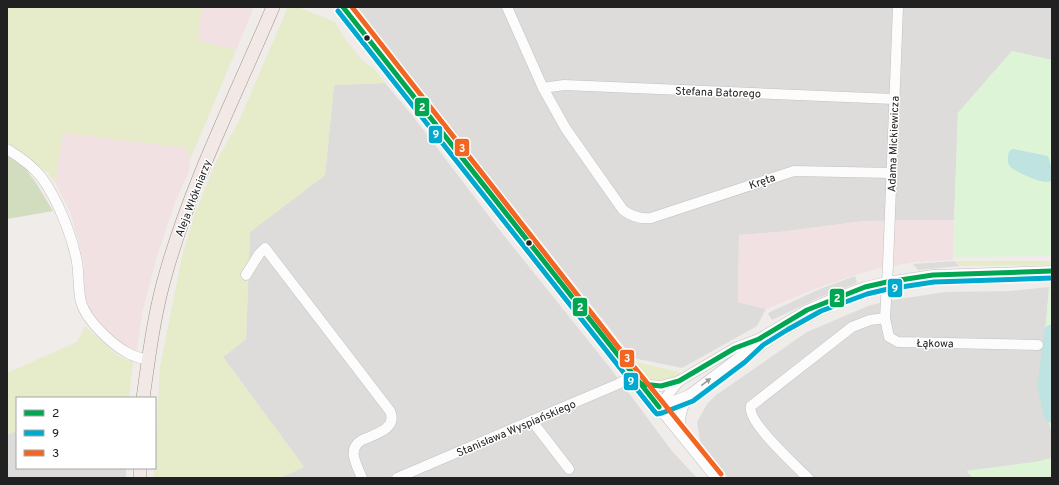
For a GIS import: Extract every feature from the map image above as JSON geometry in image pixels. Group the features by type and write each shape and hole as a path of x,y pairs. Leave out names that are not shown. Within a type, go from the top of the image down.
{"main road":[{"name":"Aleja Włókniarzy","path":"143,397 156,314 166,274 186,210 273,7"},
{"path":"265,26 278,7"}],"street":[{"path":"343,7 716,478"},
{"path":"507,7 543,88"},
{"name":"Adama Mickiewicza","path":"887,282 898,7"},
{"name":"Stefana Batorego","path":"543,88 564,85 894,99"},
{"name":"Kręta","path":"543,88 566,130 623,210 637,218 654,217 794,171 892,173"},
{"path":"7,149 27,163 42,178 65,221 73,245 77,264 81,302 86,312 100,330 118,346 132,355 148,360"},
{"path":"246,275 259,254 265,248 390,411 392,421 389,427 357,443 354,447 353,454 362,478"},
{"path":"659,407 689,395 741,356 759,339 783,324 818,305 865,287 933,275 1051,271"},
{"name":"Łąkowa","path":"887,282 885,318 889,337 898,342 1038,345"},
{"path":"808,478 767,438 753,417 750,409 751,406 852,326 870,320 885,318"},
{"path":"641,384 661,386 679,381 735,348 759,339"},
{"name":"Stanisława Wyspiańskiego","path":"397,478 618,384 633,375"},
{"path":"659,407 679,381"},
{"path":"679,432 682,406 689,395"},
{"path":"532,421 569,469"}],"shaded area":[{"path":"202,7 254,7 236,50 198,41"},
{"path":"352,7 1052,7 1052,60 1012,51 958,113 954,220 864,221 780,232 739,235 738,302 766,309 757,326 682,368 633,358 418,86"},
{"path":"385,83 412,115 498,228 611,369 672,451 697,478 280,478 304,467 223,357 246,339 250,232 325,175 334,85"},
{"path":"62,133 187,148 190,160 189,171 175,202 156,259 142,314 137,350 128,349 94,318 85,299 84,262 71,214 55,182"},
{"path":"954,220 953,260 914,262 880,268 820,287 766,309 738,302 739,235 780,232 864,221"},
{"path":"954,261 960,266 918,270 913,264"},
{"path":"855,276 857,283 818,298 772,320 768,314 820,289"},
{"path":"1049,287 1039,390 1052,433 1052,458 1036,462 967,471 973,478 728,478 700,441 697,422 707,404 716,395 807,332 868,306 887,301 945,292 1010,291"},
{"path":"16,425 16,469 126,469 126,478 7,478 7,427"}],"green space":[{"path":"7,7 202,7 198,41 236,50 190,160 187,148 63,133 55,182 47,172 7,146"},
{"path":"288,7 298,7 335,22 345,39 362,60 375,70 385,83 334,85 325,175 250,232 246,339 223,357 304,467 280,478 154,478 154,469 156,469 160,367 182,257 194,216 215,164 239,121"},
{"path":"1012,51 1052,60 1052,256 953,257 958,113"},
{"path":"7,156 22,164 36,183 53,211 7,219"},
{"path":"954,261 1051,261 1050,265 960,266"},
{"path":"998,279 1000,284 930,286 891,292 898,286 917,283"},
{"path":"1050,285 1052,285 1052,433 1039,390"},
{"path":"864,295 863,300 840,308 819,318 780,340 706,395 703,395 701,392 794,325 830,307"},
{"path":"85,326 117,355 133,362 129,397 16,397 16,431 7,435 7,373 77,342"},
{"path":"636,362 679,372 681,374 666,381 655,381 645,375 634,364"},
{"path":"1052,458 1052,478 973,478 967,471 1036,462"}],"water":[{"path":"1013,149 1048,156 1052,169 1052,180 1046,182 1038,180 1026,176 1011,167 1008,163 1008,157 1010,150"}],"waterway":[{"path":"1052,333 1046,386 1052,414"}],"transit line":[{"name":"2","path":"343,7 659,407"},
{"name":"3","path":"352,7 622,352 721,474"},
{"name":"9","path":"338,11 657,414 693,401 745,362 763,345 787,330 821,311 867,294 888,289 934,282 1052,278"},
{"name":"2","path":"641,384 661,386 679,381 735,348 759,339 807,310 865,287 933,275 1052,271"}]}
